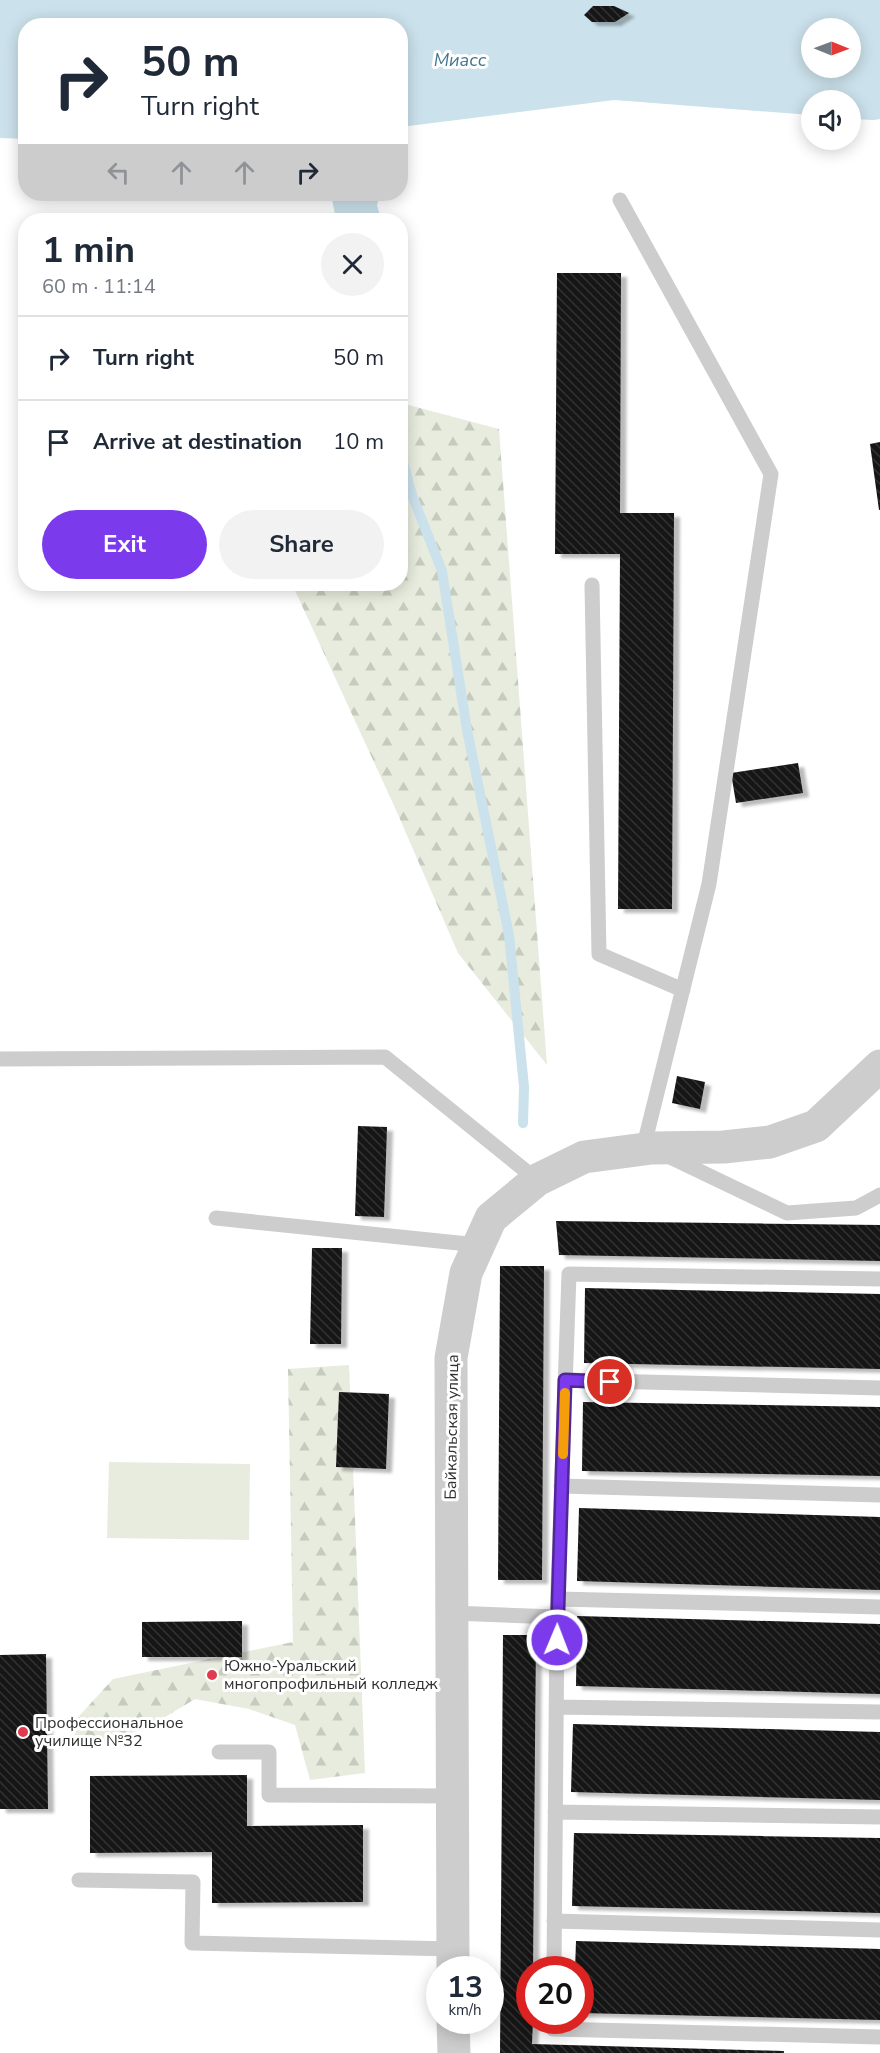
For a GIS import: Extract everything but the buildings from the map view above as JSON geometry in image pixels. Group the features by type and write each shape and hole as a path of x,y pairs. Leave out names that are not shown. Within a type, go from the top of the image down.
{"street":[{"name":"Байкальская улица","path":"453,1956 451,1358 466,1273 478,1245 491,1218 537,1180 584,1157 648,1148 724,1147 770,1142 816,1126 880,1066"},
{"path":"453,2034 453,2053"}],"lane":[{"path":"620,200 771,474 709,884 648,1148 787,1213 856,1208 880,1195"},
{"path":"592,585 599,954 683,990"},
{"path":"0,1059 385,1057 537,1180"},
{"path":"216,1218 478,1245"},
{"path":"554,1956 557,1617 569,1274 880,1279"},
{"path":"565,1380 880,1388"},
{"path":"561,1486 880,1495"},
{"path":"558,1599 880,1607"},
{"path":"452,1613 557,1617"},
{"path":"556,1707 880,1712"},
{"path":"219,1752 269,1752 269,1795 452,1796"},
{"path":"555,1812 880,1817"},
{"path":"79,1880 193,1882 192,1943 426,1957"},
{"path":"554,1921 880,1930"},
{"path":"594,2030 880,2037"}],"green space":[{"path":"408,405 499,429 547,1065 458,953 396,810 295,591 408,591"},
{"path":"349,1365 365,1773 310,1780 295,1725 249,1709 195,1699 147,1728 84,1747 69,1727 113,1679 293,1642 288,1369"},
{"path":"109,1462 250,1464 249,1540 107,1538"}],"water":[{"name":"Миасс","path":"0,0 880,0 880,119 861,119 861,90 801,90 801,114 614,100 408,126 408,18 18,18 18,139 0,138"},
{"path":"332,201 378,201 379,213 335,213"}],"waterway":[{"path":"408,480 442,571 467,730 509,935 524,1087 523,1123"}],"slow traffic":[{"path":"563,1454 565,1393"}],"place":[{"name":"Южно-Уральский многопрофильный колледж","path":"212,1675"},
{"name":"Профессиональное училище №32","path":"23,1732"}],"route":[{"path":"557,1640 565,1380 610,1382"}]}
